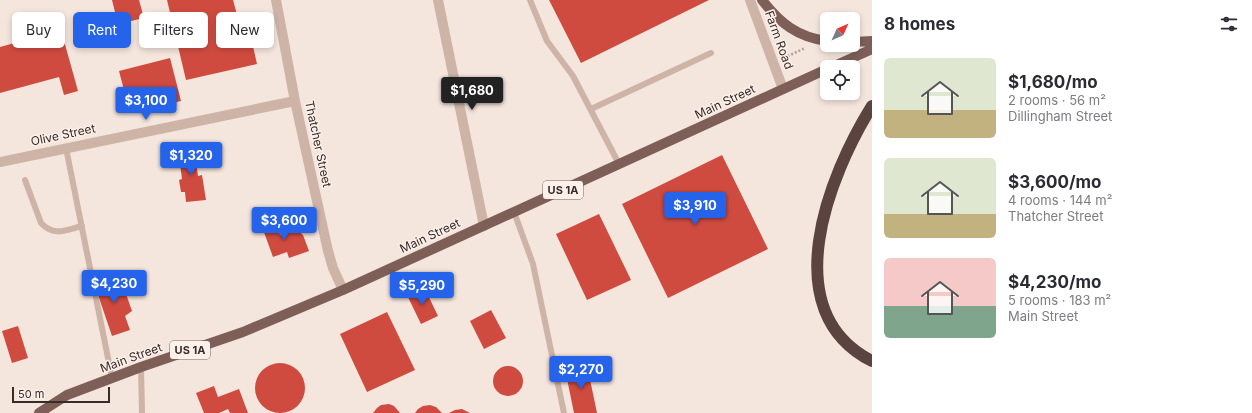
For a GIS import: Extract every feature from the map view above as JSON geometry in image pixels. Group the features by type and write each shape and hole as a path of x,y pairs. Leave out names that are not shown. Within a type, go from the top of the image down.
{"highway":[{"path":"872,106 851,142 832,184 820,227 817,264 822,298 832,323 848,344 862,356 872,361"}],"main road":[{"path":"762,0 774,15 794,31 808,37 820,40"},
{"path":"860,42 872,41"},
{"path":"847,60 872,48"},
{"name":"Main Street","path":"38,413 67,396 142,367 243,332 344,290 820,72"}],"street":[{"name":"Thatcher Street","path":"276,0 295,101 328,251 333,268 344,290"},
{"path":"438,0 484,226"},
{"name":"Farm Road","path":"750,0 783,89"},
{"name":"Olive Street","path":"0,162 295,101"}],"lane":[{"path":"530,0 547,41 573,76 619,164"},
{"path":"591,110 710,53"},
{"path":"66,148 112,378"},
{"path":"25,180 41,223 48,230 59,232 82,226"},
{"path":"514,212 533,264 564,413"},
{"path":"142,367 142,413"}],"path":[{"path":"784,58 810,46"}],"building":[{"path":"112,0 139,0 142,12 139,12 139,19 131,21 131,12 115,12"},
{"path":"167,0 233,0 236,12 216,12 216,48 253,48 257,64 186,80 178,48 208,48 208,12 170,12"},
{"path":"549,0 709,0 581,63"},
{"path":"12,44 12,48 65,48 65,44 78,91 64,95 59,77 0,93 0,47"},
{"path":"170,58 181,101 130,113 119,71"},
{"path":"194,147 198,176 202,175 206,200 186,202 185,192 181,192 179,180 182,179 178,149"},
{"path":"722,155 768,249 668,298 622,204"},
{"path":"599,214 631,280 587,300 556,234"},
{"path":"268,219 276,221 280,235 297,230 303,235 309,251 289,258 287,252 273,257 261,224"},
{"path":"119,274 132,311 125,316 130,330 112,336 94,283"},
{"path":"424,287 438,316 421,324 407,295"},
{"path":"491,310 506,338 484,349 470,321"},
{"path":"387,312 415,370 367,392 340,334"},
{"path":"18,326 28,358 12,363 2,331"},
{"path":"285,363 290,364 298,370 304,378 304,398 298,406 290,412 275,413 270,412 262,406 256,398 255,383 256,378 262,370 270,364"},
{"path":"587,365 597,413 574,413 565,369"},
{"path":"508,366 518,371 523,381 518,391 508,396 498,391 493,381 498,371"},
{"path":"214,386 218,397 239,389 248,413 230,413 228,409 219,413 204,413 196,393"},
{"path":"389,404 394,406 400,413 373,413 381,405"},
{"path":"430,405 436,407 442,413 415,413 423,406"},
{"path":"462,409 470,413 449,413 455,410"}]}
